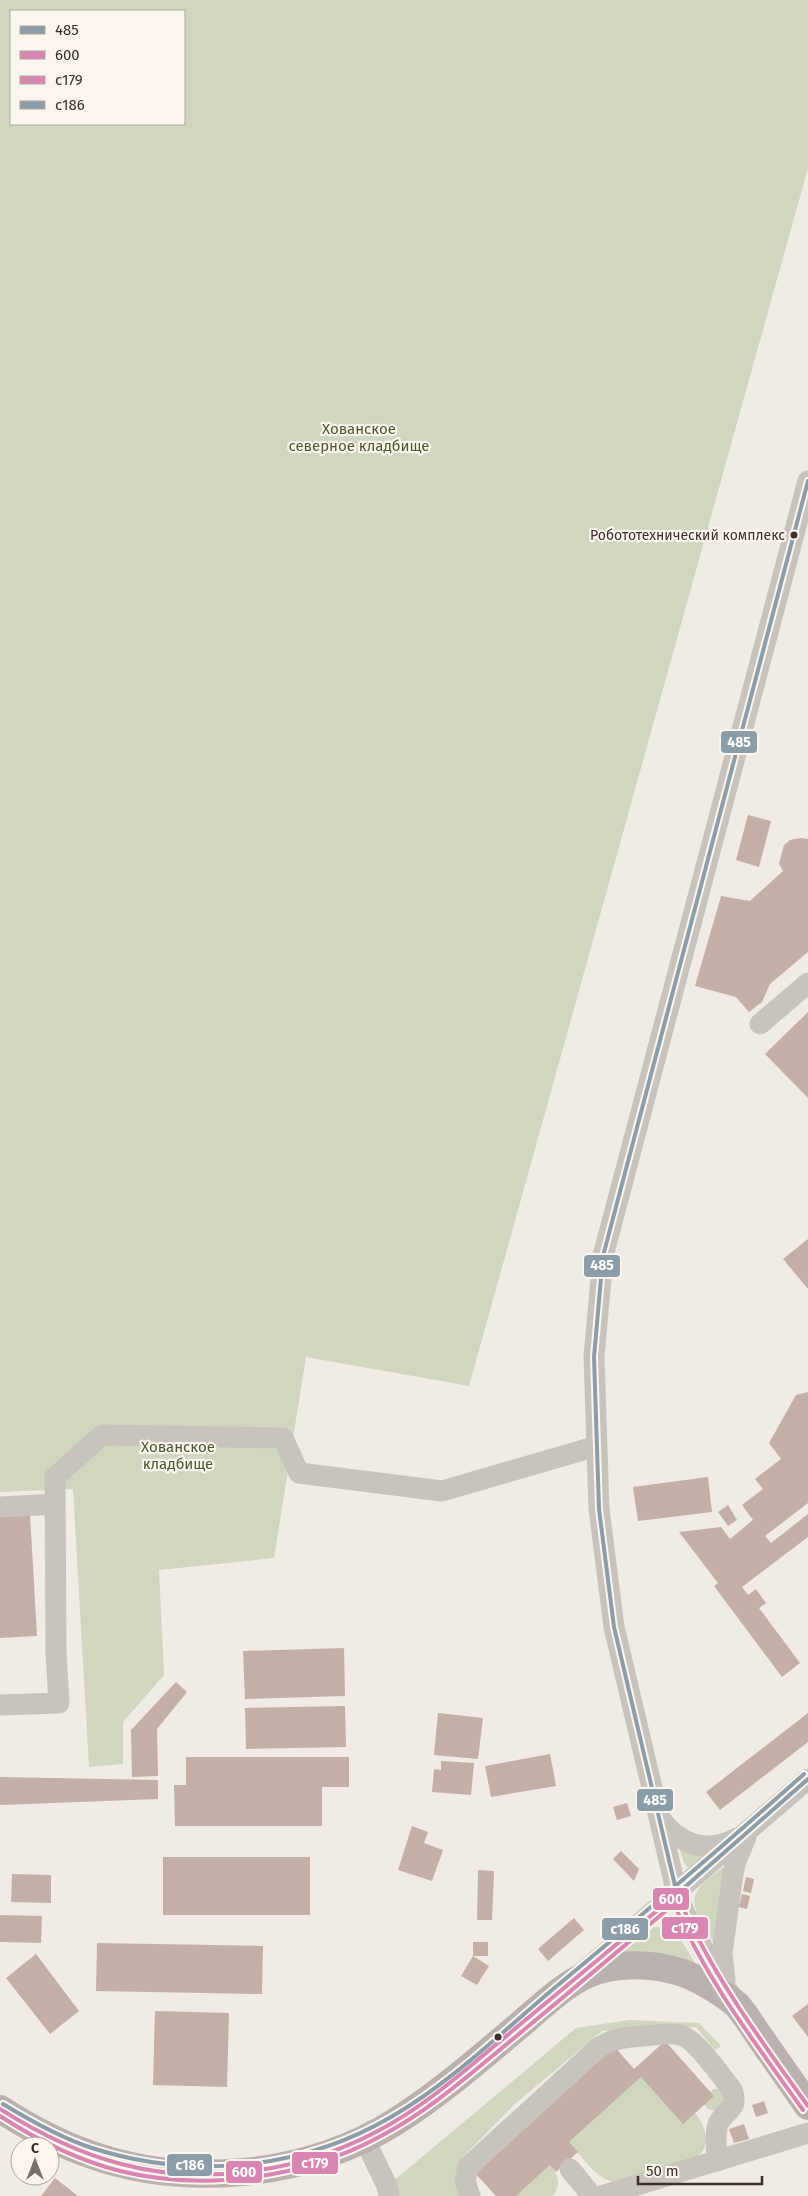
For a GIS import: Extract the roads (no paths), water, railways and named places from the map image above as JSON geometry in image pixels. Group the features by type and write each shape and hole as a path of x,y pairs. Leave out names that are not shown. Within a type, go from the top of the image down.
{"main road":[{"path":"0,2109 43,2134 89,2154 128,2165 195,2174 227,2174 278,2167 334,2151 393,2123 435,2094 568,1985 589,1974 611,1968 635,1966 657,1967 681,1972 732,1998 808,2106"}],"street":[{"path":"732,1998 700,1946 677,1894 614,1627 599,1509 594,1357 603,1256 808,481"},
{"path":"760,1024 808,983"},
{"path":"0,1705 59,1703 56,1654 55,1477 102,1435 283,1438 299,1473 442,1491 597,1446"},
{"path":"0,1507 55,1504"},
{"path":"568,1985 677,1894 808,1779"},
{"path":"660,1818 669,1830 686,1843 710,1846 727,1843 750,1830"},
{"path":"732,1998 724,1977 722,1952 733,1874 739,1851 750,1830"},
{"path":"470,2196 465,2181 468,2167 598,2048 610,2040 627,2037 682,2035 691,2041 732,2090 735,2096 732,2108 721,2120 717,2128 717,2161"},
{"path":"601,2196 808,2134"},
{"path":"364,2138 387,2186 389,2196"},
{"path":"570,2169 592,2196"}],"place":[{"name":"Робототехнический комплекс","path":"794,535"}],"park label":[{"name":"Хованское северное кладбище","path":"359,438"},
{"name":"Хованское кладбище","path":"178,1456"}]}
